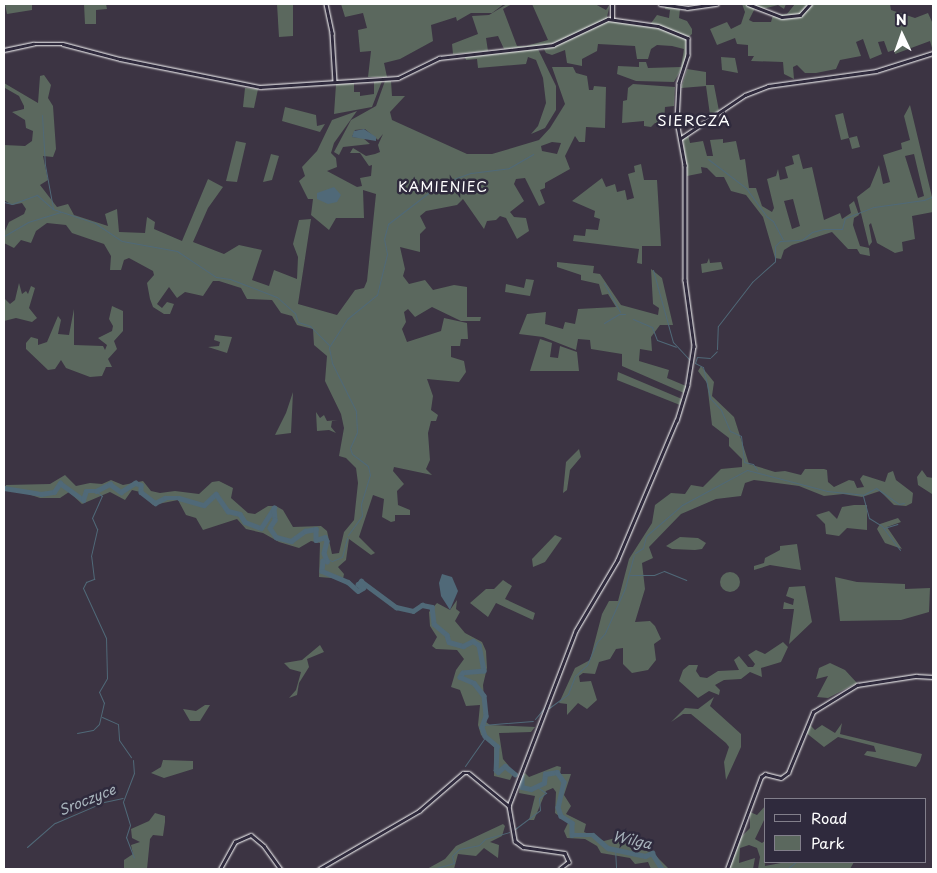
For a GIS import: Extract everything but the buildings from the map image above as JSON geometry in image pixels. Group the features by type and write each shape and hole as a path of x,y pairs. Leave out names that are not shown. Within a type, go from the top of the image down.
{"street":[{"path":"326,4 332,33 335,82"},
{"path":"612,4 612,18"},
{"path":"660,4 680,8 717,4"},
{"path":"748,4 782,17 800,15 810,4"},
{"path":"4,50 34,44 67,44 249,87 394,78 439,58 547,46 595,22 612,18 672,30 688,38 688,55 679,83 677,121 685,174 686,286 694,346 688,386 677,420 618,560 576,631 510,806 514,841 523,847 565,853 569,862 560,869"},
{"path":"681,138 745,95 768,86 876,71 933,53"},
{"path":"727,869 761,777 765,774 781,778 788,773 813,712 857,685 916,676 933,677"},
{"path":"319,869 419,810 465,772 510,806"},
{"path":"220,869 236,842 251,835 264,846 281,869"}],"green space":[{"path":"5,4 32,4 32,10 7,14"},
{"path":"84,4 106,4 107,9 96,10 96,24 85,24"},
{"path":"277,4 293,4 293,36 279,37"},
{"path":"341,4 504,4 492,13 471,13 457,21 456,17 431,25 433,41 400,59 384,63 387,77 368,77 371,51 360,52 358,30 367,28 363,13 345,17"},
{"path":"507,4 512,4 503,9 517,46 526,46 548,40 532,4 595,4 606,10 610,4 607,17 649,26 657,15 669,18 670,10 665,9 666,4 669,4 668,7 680,9 679,18 687,21 692,29 692,34 686,39 686,61 674,82 636,81 617,74 618,66 639,67 639,62 646,62 648,68 681,67 684,49 657,45 651,49 648,59 637,59 635,46 598,44 597,51 582,59 582,66 567,63 565,50 552,55 546,53 544,49 561,43 560,41 547,45 504,49 498,36 486,38 488,51 453,54 452,44 478,34 472,16 489,15"},
{"path":"742,4 786,4 784,9 778,5 763,9 756,6 749,20 753,22 771,22 773,15 787,14 795,4 890,4 891,10 915,18 928,13 933,24 933,51 930,41 895,54 894,50 888,52 884,41 878,42 882,54 870,59 863,39 856,42 861,56 840,60 836,69 816,73 805,73 797,65 793,67 794,79 784,74 783,62 751,61 754,56 748,56 748,45 737,44 735,38 717,45 710,29 727,22 731,29 741,24 745,12"},
{"path":"538,49 556,86 556,110 545,128 531,134 538,126 546,103 543,78 536,60 528,57 526,64 478,68 477,59 466,60 465,57"},
{"path":"721,57 735,58 738,73 722,70"},
{"path":"552,67 573,67 576,73 587,76 589,90 593,90 594,86 606,87 605,128 586,127 585,142 579,142 575,136 565,156 570,169 545,183 545,188 540,190 545,203 539,206 525,178 516,179 514,184 524,201 510,212 514,217 526,218 529,231 517,239 506,218 500,216 496,220 487,221 484,229 463,199 457,205 426,211 420,216 426,228 420,234 420,252 400,247 405,269 403,276 409,284 425,280 433,290 454,285 467,287 467,317 481,317 480,321 461,321 432,307 415,317 408,309 404,312 406,322 402,329 407,342 441,331 444,318 467,323 468,339 461,339 460,346 451,346 451,357 464,361 466,372 459,382 427,379 433,396 431,410 438,415 436,421 431,421 428,433 430,460 426,469 432,475 394,467 393,471 404,484 397,491 398,505 410,510 410,515 395,515 395,521 391,522 382,517 384,499 373,495 359,537 375,553 371,555 349,539 346,560 338,567 344,574 343,579 319,577 320,543 311,541 299,548 279,542 263,533 246,529 237,519 203,530 196,518 186,515 178,500 153,505 140,492 132,490 125,500 110,492 82,504 69,492 60,498 40,498 16,490 4,491 6,485 50,484 65,475 76,486 90,483 102,484 111,480 123,485 143,481 151,491 160,493 175,491 199,494 212,482 219,481 233,488 231,498 248,513 255,514 268,506 276,506 283,510 293,527 321,526 327,531 332,554 339,553 344,532 354,520 358,483 356,468 346,458 339,456 344,428 341,414 325,381 327,356 314,345 313,329 297,325 292,316 281,313 272,300 247,299 241,288 213,281 203,296 185,292 177,298 169,287 157,304 162,308 167,302 174,304 170,314 164,314 153,307 150,299 147,283 154,275 153,271 129,258 124,260 121,270 110,270 111,256 104,244 72,233 66,225 47,223 36,231 31,243 21,240 14,248 4,243 4,233 9,222 24,214 26,209 22,203 12,205 4,200 4,145 25,146 32,141 33,131 26,128 25,120 12,112 24,109 24,106 19,96 5,88 4,83 38,103 40,76 44,75 51,85 48,98 53,106 56,149 53,157 43,156 48,180 40,185 57,207 68,204 74,215 108,226 105,214 117,209 119,232 145,233 147,217 155,222 154,229 182,241 208,179 223,187 208,208 193,242 224,254 239,245 262,250 252,280 269,286 274,270 297,279 298,257 293,244 299,220 311,219 298,304 337,315 355,290 364,288 367,281 376,194 363,190 364,218 336,218 329,230 311,215 313,199 308,199 299,181 305,176 302,167 317,151 332,120 357,111 334,143 331,153 336,158 337,167 327,171 357,187 362,186 360,178 371,176 372,165 369,166 360,153 350,153 353,148 366,156 380,152 378,145 383,134 378,140 365,129 355,130 352,137 363,138 370,144 343,147 339,155 334,152 351,120 376,106 385,81 391,81 392,96 405,96 390,112 392,120 467,154 492,154 539,140 550,128 565,104","holes":["552,142 561,143 557,154 542,151 541,146"]},
{"path":"687,69 706,72 706,85 714,85 719,111 710,115 706,86 681,88"},
{"path":"374,81 382,81 372,107 334,114 336,84 354,82 354,92 360,92 360,96 374,94"},
{"path":"633,84 675,87 674,106 665,107 664,123 655,123 651,127 644,126 644,121 622,123 623,101 627,100 628,88"},
{"path":"245,88 258,89 254,108 243,107"},
{"path":"910,105 933,201 933,212 912,216 915,239 902,242 903,251 895,253 877,243 871,223 869,225 872,242 869,246 857,197 870,187 879,165 883,184 890,182 883,155 902,149 901,143 910,140 904,116","holes":["914,154 924,196 918,198 905,156"]},
{"path":"285,107 316,115 317,126 325,124 320,132 282,121"},
{"path":"843,113 849,138 841,140 835,115"},
{"path":"688,134 690,143 703,141 707,156 713,156 710,140 723,139 723,143 736,141 740,160 745,159 749,188 756,188 762,206 772,212 774,208 767,179 776,176 778,169 780,180 788,178 785,167 794,164 792,156 799,154 803,169 812,167 824,220 840,213 842,219 851,213 849,205 854,201 859,215 854,218 853,225 860,246 869,248 870,256 860,254 857,249 848,249 832,232 792,245 784,250 781,259 775,258 763,217 746,195 731,191 724,177 716,177 707,168 701,167 702,173 687,176 683,139","holes":["793,199 800,226 792,229 784,201"]},
{"path":"857,136 860,147 852,149 849,138"},
{"path":"236,141 246,143 237,182 226,181"},
{"path":"271,154 279,156 272,180 263,182"},
{"path":"641,164 644,180 657,180 661,246 642,246 642,264 637,263 639,249 573,241 574,235 585,236 586,229 598,230 600,219 594,217 595,211 572,201 602,178 606,187 615,184 617,192 625,190 627,200 634,198 628,174 635,172 634,166"},
{"path":"709,258 710,263 721,262 723,269 702,273 701,264 707,263"},
{"path":"557,262 594,266 593,273 600,274 621,305 658,315 659,308 653,304 651,269 662,278 673,325 660,325 651,337 652,351 640,349 639,361 669,370 667,378 686,386 684,393 622,366 622,354 591,349 590,340 578,339 576,350 543,337 519,334 527,314 546,312 545,324 563,329 565,322 575,324 578,309 616,307 608,294 602,295 599,284 581,280 581,275 557,267"},
{"path":"526,279 534,280 530,296 505,292 506,284 524,288"},
{"path":"19,283 22,294 26,291 28,294 31,286 35,288 29,308 37,318 32,322 16,318 4,321 4,298 10,304 15,300"},
{"path":"112,306 123,311 123,331 114,341 117,349 108,359 112,367 106,367 102,376 90,377 66,368 61,360 55,369 48,370 26,349 26,343 31,337 38,339 38,345 47,342 58,316 61,320 58,334 69,335 74,309 74,345 103,346 105,350 107,345 98,338 112,331 113,326 109,319"},
{"path":"215,335 232,337 227,353 208,347 219,346 220,342 214,340"},
{"path":"540,339 552,343 550,357 558,358 560,346 577,352 579,371 530,371"},
{"path":"701,366 714,382 712,396 734,417 749,464 775,472 785,471 801,475 805,469 824,469 827,470 828,482 834,487 849,480 854,481 857,488 864,487 860,479 863,475 885,482 888,473 893,471 896,480 913,493 912,503 906,506 894,505 880,491 862,497 843,494 824,496 799,486 754,480 745,483 741,496 716,499 681,514 649,547 653,558 642,563 645,589 635,622 650,621 655,626 661,639 654,644 656,660 648,670 632,673 623,664 623,648 616,649 610,659 599,662 595,674 583,673 579,676 580,682 591,681 597,700 587,709 578,703 567,715 567,704 559,703 575,668 590,660 602,614 609,601 618,601 629,559 652,523 655,505 671,493 685,494 691,485 703,487 721,469 742,467 742,459 729,446 729,438 712,425 707,383 698,371"},
{"path":"618,372 682,399 680,405 617,380"},
{"path":"293,392 291,433 275,435 286,413"},
{"path":"316,412 320,418 324,415 327,421 338,420 332,421 331,427 336,433 329,430 317,431"},
{"path":"579,449 581,457 570,470 567,490 563,493 566,462"},
{"path":"922,470 927,477 933,478 932,494 918,485 917,477"},
{"path":"867,505 867,530 847,528 839,536 826,534 825,524 816,515 829,511 837,519 842,507"},
{"path":"898,518 901,522 887,527 902,549 885,543 877,529 880,524"},
{"path":"555,535 562,538 545,562 533,567 532,559"},
{"path":"680,537 698,538 706,543 702,549 695,550 672,549 666,546"},
{"path":"797,544 801,570 770,565 754,570 754,566 764,563 765,558 780,550 780,546"},
{"path":"730,572 737,575 740,582 737,589 730,592 723,589 720,582 723,575"},
{"path":"835,577 857,582 905,584 905,589 930,588 929,612 901,620 840,621"},
{"path":"503,580 512,586 505,599 535,613 533,620 496,603 488,617 470,603 486,589 494,589"},
{"path":"805,586 812,622 789,644 794,609 783,609 784,602 793,605 794,599 786,596 789,587"},
{"path":"457,600 456,609 460,612 455,621 465,633 482,642 486,651 487,668 483,685 486,722 490,725 535,727 531,732 499,733 503,759 514,772 510,780 494,776 494,747 481,735 478,725 480,705 466,706 460,690 451,687 456,670 464,659 457,650 436,649 432,646 437,637 430,626 429,612 437,603 450,610"},
{"path":"783,642 788,647 781,662 761,668 762,677 750,672 741,679 724,680 715,685 720,690 719,695 709,691 698,698 679,681 683,670 689,665 698,665 696,671 700,677 707,678 718,671 739,670 734,660 739,656 748,667 753,667 755,664 748,655 756,650 765,654"},
{"path":"320,645 324,652 307,659 309,667 299,683 297,695 289,698 296,690 301,672 290,669 284,663 302,660"},
{"path":"830,663 845,670 857,683 828,698 817,697 828,676 816,679 819,668"},
{"path":"714,697 710,706 741,734 741,747 726,780 724,762 729,747 726,743 691,714 683,714 671,722 685,708 698,709"},
{"path":"205,705 210,705 200,721 190,721 183,709 196,711"},
{"path":"842,723 840,734 922,754 920,761 916,767 864,755 867,751 876,752 874,746 838,737 824,747 805,732 809,724 815,730 822,725 835,733"},
{"path":"163,760 193,761 193,769 164,778 151,773 161,767"},
{"path":"557,766 561,767 560,774 571,774 564,795 571,806 566,814 586,824 584,832 604,841 623,836 630,848 652,852 669,869 651,869 648,862 635,864 630,858 601,853 597,846 585,839 567,838 564,831 568,823 555,813 556,792 553,788 546,791 534,820 529,820 535,796 519,793 521,778 525,773 529,777"},
{"path":"764,807 764,820 755,839 762,843 764,842 765,866 781,863 853,863 850,869 758,869 760,857 757,848 749,845 740,848 739,863 755,858 753,869 729,869 740,838 750,828 750,812 757,815"},
{"path":"155,813 165,816 163,836 153,835 150,839 147,869 124,869 124,860 133,854 131,845 140,842 132,838 131,829 149,821"},
{"path":"503,824 505,826 502,836 490,842 499,845 498,858 484,848 476,856 458,854 454,869 427,869 445,859 456,846"}],"water":[{"path":"364,129 376,137 376,141 352,137 354,131"},
{"path":"334,187 341,195 337,202 328,204 317,199 317,193"},
{"path":"442,574 452,577 458,591 450,610 441,596 439,583"}],"waterway":[{"path":"42,115 45,165 53,208"},
{"path":"348,535 362,516 361,504 370,475 368,466 352,454 350,448 357,432 356,411 332,363 329,347 347,319 377,295 387,254 384,239 388,224 440,184 471,173 509,168 533,154"},
{"path":"708,159 746,188 766,216 773,221 783,240"},
{"path":"4,202 12,204 37,195 53,209 95,223 122,241 177,251 216,277 230,279 277,297 295,313 298,322 310,326 329,345"},
{"path":"717,349 718,326 752,282 775,261 775,246 780,241 802,240 812,232 824,229 842,229 845,218 874,207 924,200 933,196"},
{"path":"4,236 28,222 60,212"},
{"path":"653,270 673,342 691,361"},
{"path":"604,283 620,312"},
{"path":"604,323 619,314 625,314"},
{"path":"633,319 652,327 657,340 676,347"},
{"path":"711,357 717,351"},
{"path":"710,358 697,357 695,363 703,367 710,398 721,410 730,431 741,436 744,462 753,464 757,470"},
{"path":"635,553 643,548 646,536 682,505 747,470 827,491 863,495 876,488 899,504 904,503"},
{"name":"Wilga","path":"4,488 41,494 54,492 60,483 83,500 86,491 96,491 110,484 121,492 135,483 141,485 141,492 155,503 165,498 179,498 204,505 216,494 228,511 240,514 245,522 261,528 274,508 275,520 270,528 276,537 291,541 305,531 316,529 316,540 325,537 327,541 324,553 327,561 323,561 322,571 348,582 358,591 363,588 358,585 361,581 396,607 413,611 422,605 432,607 434,624 447,635 449,642 463,646 473,641 479,645 484,671 463,673 460,677 474,683 484,696 486,716 482,727 485,736 497,746 496,770 498,772 505,766 515,774"},
{"name":"Sroczyce","path":"77,733 93,730 99,724 104,703 99,692 107,678 106,638 83,588 86,582 94,579 91,556 97,529 92,518 102,496 96,491"},
{"path":"863,496 869,518 882,526 900,550"},
{"path":"884,528 897,524"},
{"path":"327,559 332,561 342,557 347,538"},
{"path":"549,708 568,694 575,676 587,665 597,642 605,633 625,588 634,555"},
{"path":"630,575 654,575 664,571 686,580"},
{"path":"535,719 545,707"},
{"name":"Sroczyce","path":"102,717 118,724 119,740 131,757"},
{"path":"483,725 533,721"},
{"path":"465,766 486,736"},
{"path":"133,760 134,773 123,802 130,825 126,837 134,858"},
{"name":"Wilga","path":"522,776 522,787 531,789 544,783 545,774 557,772 564,782 558,807 561,816 572,823 572,835 593,835 608,848 645,856 652,853 662,869"},
{"path":"515,829 540,810 539,798 546,793 537,787"},
{"name":"Sroczyce","path":"27,847 55,823 104,802 123,798"},
{"path":"433,869 454,863 452,856 459,849 479,845 485,839 509,832"},
{"path":"615,848 616,869"},
{"path":"787,869 795,863"}],"district":[{"name":"SIERCZA","path":"694,120"},
{"name":"KAMIENIEC","path":"443,187"}]}
